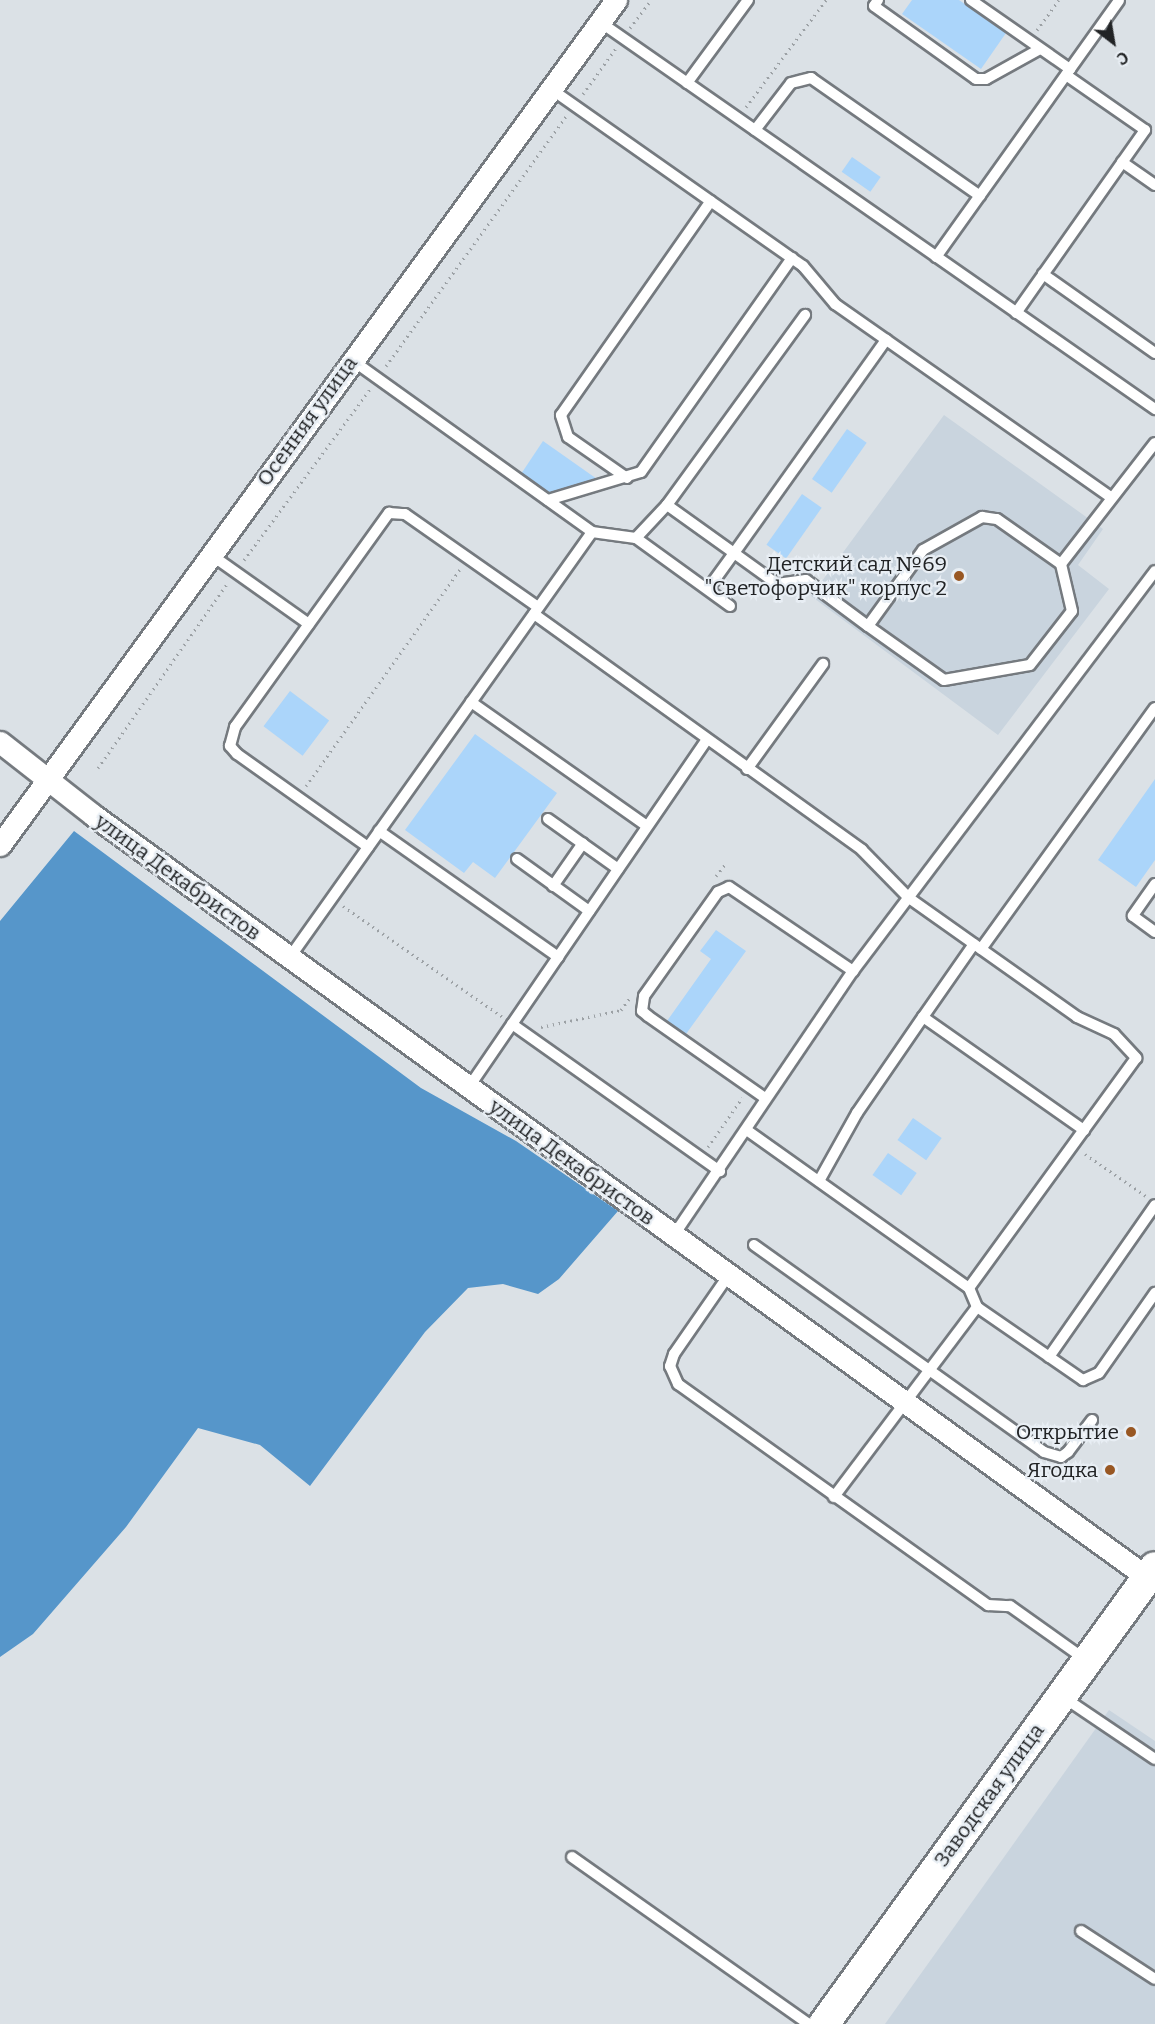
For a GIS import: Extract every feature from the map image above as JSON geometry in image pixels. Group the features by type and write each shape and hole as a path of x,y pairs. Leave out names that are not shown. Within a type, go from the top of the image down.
{"street":[{"name":"Осенняя улица","path":"0,845 616,0"},
{"name":"улица Декабристов","path":"0,742 290,957 728,1276 907,1404 1151,1572"},
{"name":"Заводская улица","path":"824,2024 1151,1572"}],"lane":[{"path":"687,83 748,0"},
{"path":"971,0 1040,49 1145,130 1016,313"},
{"path":"936,257 1119,0"},
{"path":"872,2 976,79 986,79 1040,49"},
{"path":"600,22 1155,409"},
{"path":"755,130 791,83 811,78 980,196"},
{"path":"551,89 792,258 835,304 1111,497"},
{"path":"1122,162 1155,185"},
{"path":"627,478 568,437 561,415 711,201"},
{"path":"548,500 641,472 792,258"},
{"path":"1043,274 1155,353"},
{"path":"636,538 666,505 805,315"},
{"path":"708,590 886,340"},
{"path":"352,360 592,532 636,538 730,606"},
{"path":"1061,564 1111,497 1154,446"},
{"path":"666,505 777,584 806,580 868,626 944,680 1029,665 1072,611 1061,564 997,519 975,519 923,550 868,626"},
{"path":"368,847 237,754 230,737 389,513 405,514 468,558 707,740 862,850 909,898 977,947 1133,1048 1136,1058 969,1288"},
{"path":"290,957 592,532"},
{"path":"210,554 309,624"},
{"path":"674,1235 748,1131 765,1098 853,971 1155,571"},
{"path":"747,769 823,664"},
{"path":"471,702 647,826"},
{"path":"819,1181 857,1113 923,1017 1155,708"},
{"path":"469,1087 707,740"},
{"path":"548,819 618,869"},
{"path":"379,831 558,957"},
{"path":"553,886 583,843"},
{"path":"517,859 589,911"},
{"path":"1155,884 1133,916 1155,932"},
{"path":"765,1098 642,1011 644,996 718,892 729,886 853,971"},
{"path":"923,1017 1084,1130"},
{"path":"512,1024 720,1171"},
{"path":"748,1131 969,1288 976,1307 1083,1380 1092,1378 1155,1293"},
{"path":"1049,1357 1155,1203"},
{"path":"754,1245 1053,1456 1068,1452 1092,1420"},
{"path":"728,1276 674,1354 673,1375 834,1497 988,1605 1010,1606 1087,1660"},
{"path":"834,1497 932,1371 976,1307"},
{"path":"1061,1695 1155,1759"},
{"path":"572,1857 809,2024"},
{"path":"1081,1931 1155,1979"}],"path":[{"path":"738,118 826,0"},
{"path":"1029,41 1059,0"},
{"path":"297,797 468,558"},
{"path":"713,881 726,863"},
{"path":"332,898 512,1024"},
{"path":"522,1031 621,1010 634,992"},
{"path":"621,1010 631,1017"},
{"path":"700,1157 743,1096 734,1090"},
{"path":"1073,1146 1155,1203"}],"shaded area":[{"path":"912,0 959,0 1006,33 981,69 902,14"},
{"path":"852,157 881,177 870,192 842,172"},
{"name":"Детский сад №69 \"Светофорчик\" корпус 2","path":"944,415 1103,529 1078,565 1109,589 998,735 811,596"},
{"path":"847,429 867,443 832,493 812,479"},
{"path":"543,441 597,479 549,493 521,474"},
{"path":"802,494 822,508 786,559 766,545"},
{"path":"290,691 329,720 303,756 264,726"},
{"path":"475,734 557,793 495,878 473,862 464,873 405,830"},
{"path":"1155,779 1155,860 1136,887 1098,860"},
{"path":"74,831 421,1088 516,1141 618,1211 559,1279 538,1294 503,1284 468,1288 425,1332 310,1486 260,1445 198,1428 126,1527 33,1634 0,1657 0,921"},
{"path":"716,930 746,951 686,1034 667,1021 711,959 700,951"},
{"path":"913,1118 942,1138 926,1160 898,1140"},
{"path":"888,1153 917,1173 901,1195 873,1175"},
{"path":"1109,1710 1155,1741 1155,2024 885,2024"}],"place":[{"name":"Детский сад №69 \"Светофорчик\" корпус 2","path":"959,576"},
{"name":"Открытие","path":"1131,1432"},
{"name":"Ягодка","path":"1110,1470"}]}
